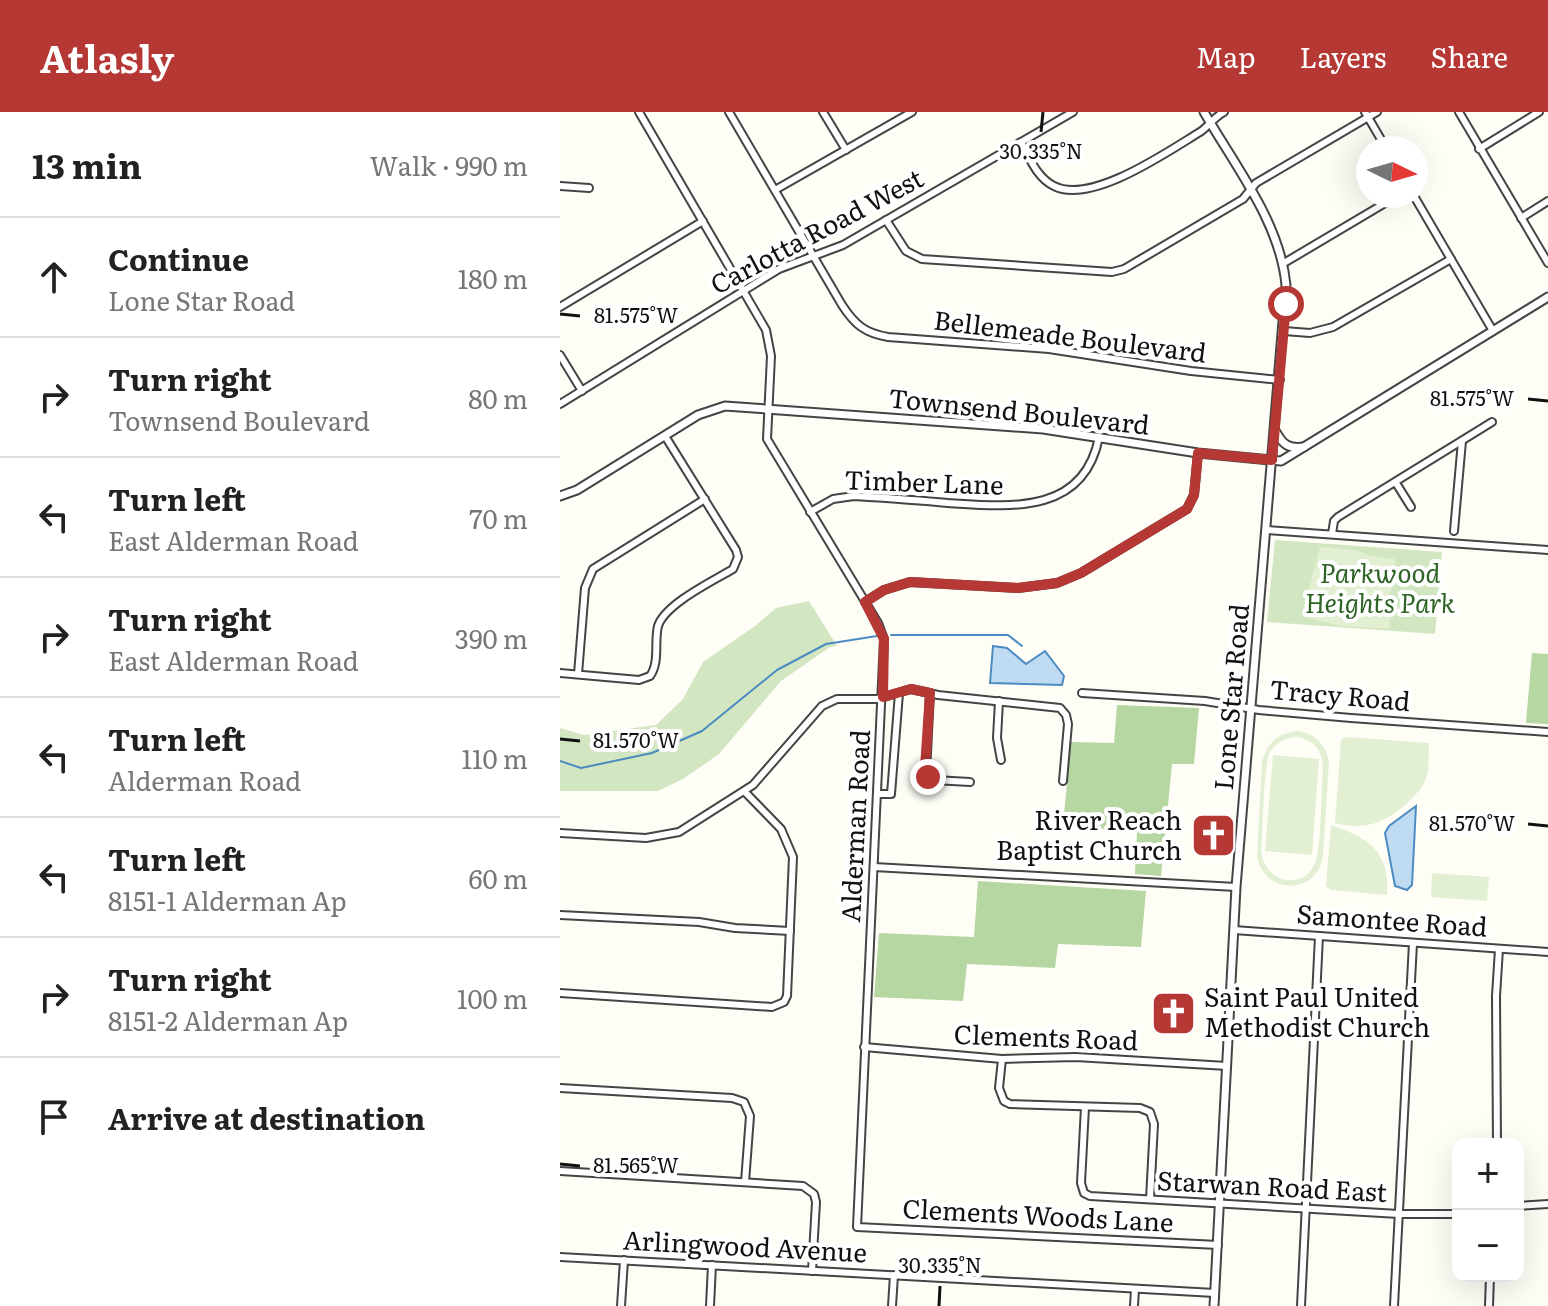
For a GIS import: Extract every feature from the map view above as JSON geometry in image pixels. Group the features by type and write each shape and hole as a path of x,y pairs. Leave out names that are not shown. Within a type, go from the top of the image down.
{"street":[{"name":"Alderman Road","path":"639,112 770,339 767,439 884,639 857,1227"},
{"path":"729,112 814,256"},
{"path":"823,112 846,150"},
{"path":"775,190 912,112"},
{"name":"Carlotta Road West","path":"560,404 779,269 843,245 1073,112"},
{"name":"Lone Star Road","path":"1204,112 1267,220 1284,263 1286,285 1236,887 1214,1306"},
{"path":"1021,142 1047,181 1063,189 1087,190 1110,183 1203,129 1224,112"},
{"path":"886,220 906,251 922,259 1112,272 1124,269 1243,199 1256,183 1366,114 1377,112"},
{"path":"1459,112 1548,263"},
{"path":"1479,149 1539,112"},
{"path":"1366,114 1379,136"},
{"path":"560,186 589,188"},
{"path":"1521,218 1548,201"},
{"path":"1284,263 1377,208"},
{"path":"1421,208 1493,331"},
{"path":"560,307 703,221"},
{"name":"Bellemeade Boulevard","path":"814,256 858,326 875,335 1049,349 1191,371 1280,380"},
{"path":"1284,331 1310,333 1333,327 1451,259"},
{"name":"Townsend Boulevard","path":"560,496 577,490 716,407 767,408 1043,429 1198,453 1272,460 1289,458 1548,297"},
{"path":"560,355 582,391"},
{"path":"1332,534 1334,521 1338,517 1492,422"},
{"path":"1275,431 1286,445 1306,447"},
{"path":"560,673 639,680 650,676 655,662 658,628 665,613 733,569 738,557 736,550 665,436"},
{"name":"Timber Lane","path":"810,512 833,499 854,496 999,507 1041,502 1070,487 1087,471 1093,461 1099,436"},
{"path":"1454,531 1462,441"},
{"path":"865,602 884,590 910,582 1018,588 1044,586 1070,578 1187,509 1194,495 1198,453"},
{"path":"1396,483 1411,507"},
{"path":"578,674 585,588 593,569 705,499"},
{"path":"1267,530 1548,550"},
{"path":"560,833 656,838 679,832 745,792 763,776 822,706 837,699 877,699 911,689 1054,707 1064,712 1068,724 1063,781"},
{"path":"878,794 891,794 896,693"},
{"path":"930,693 926,773 934,780 970,782"},
{"name":"Tracy Road","path":"1082,693 1548,732"},
{"path":"999,701 997,738 1001,760"},
{"path":"560,993 772,1007 781,1004 787,996 793,866 791,846 781,829 745,792"},
{"path":"874,867 1236,887"},
{"path":"560,915 699,922 735,928 790,931"},
{"name":"Samontee Road","path":"1234,930 1548,952"},
{"path":"1301,1306 1319,936"},
{"path":"1394,1306 1413,943"},
{"path":"1497,1138 1496,996 1499,949"},
{"name":"Clements Road","path":"864,1047 1002,1059 1076,1057 1227,1066"},
{"path":"1002,1059 999,1088 1004,1101 1016,1105 1140,1108 1150,1112 1154,1124 1150,1199"},
{"path":"560,1088 732,1098 744,1102 750,1116 745,1182"},
{"name":"Starwan Road East","path":"1085,1107 1081,1183 1084,1193 1097,1198 1452,1214"},
{"path":"560,1171 803,1186 814,1194 816,1202 812,1271"},
{"path":"1524,1206 1548,1204"},
{"name":"Clements Woods Lane","path":"857,1227 1218,1245"},
{"name":"Arlingwood Avenue","path":"560,1257 1215,1293"},
{"path":"621,1306 624,1260"},
{"path":"710,1306 712,1265"},
{"path":"892,1306 894,1275"},
{"path":"1489,1306 1490,1282"},
{"path":"1134,1306 1135,1289"}],"green space":[{"name":"Parkwood Heights Park","path":"1275,540 1442,552 1435,634 1267,622"},
{"path":"1320,547 1356,550 1370,556 1395,559 1389,593 1392,605 1389,629 1340,626 1307,617 1303,611"},
{"path":"809,601 837,646 830,647 781,681 719,754 683,779 658,791 560,791 560,728 584,735 656,725 683,699 703,662 776,608"},
{"path":"1532,653 1548,654 1548,724 1526,723"},
{"path":"1117,705 1199,708 1194,764 1172,764 1161,876 1135,874 1137,832 1063,825 1071,742 1114,743"},
{"path":"1298,731 1314,737 1322,745 1329,761 1323,856 1319,869 1311,878 1291,886 1270,879 1257,857 1262,762 1275,740","holes":["1297,737 1316,747 1322,761 1319,840 1311,870 1303,877 1286,880 1269,870 1261,850 1266,771 1270,752 1275,746"]},
{"path":"1346,737 1429,743 1428,773 1423,785 1397,812 1379,822 1358,826 1335,823 1341,740"},
{"path":"1273,755 1319,759 1312,855 1265,851"},
{"path":"1331,825 1356,835 1374,848 1385,867 1387,895 1331,890 1326,886"},
{"path":"1432,873 1489,877 1487,901 1431,897"},
{"path":"978,881 1146,891 1141,947 1058,944 1055,968 967,964 963,1001 874,997 879,933 974,937"}],"water":[{"path":"993,646 1007,648 1026,664 1045,651 1064,676 1062,685 990,683"},
{"path":"1416,806 1412,885 1407,890 1395,886 1385,833 1389,826"}],"waterway":[{"path":"891,635 1008,635 1022,646"},
{"path":"560,761 581,768 652,753 702,731 777,670 826,644 877,636"}],"place":[{"name":"River Reach Baptist Church","path":"1213,836"},
{"name":"Saint Paul United Methodist Church","path":"1173,1013"}],"route":[{"path":"928,777 925,768 930,693 911,689 883,697 884,639 865,602 884,590 910,582 1018,588 1057,583 1081,573 1187,509 1194,495 1198,453 1272,460 1286,304"}]}
